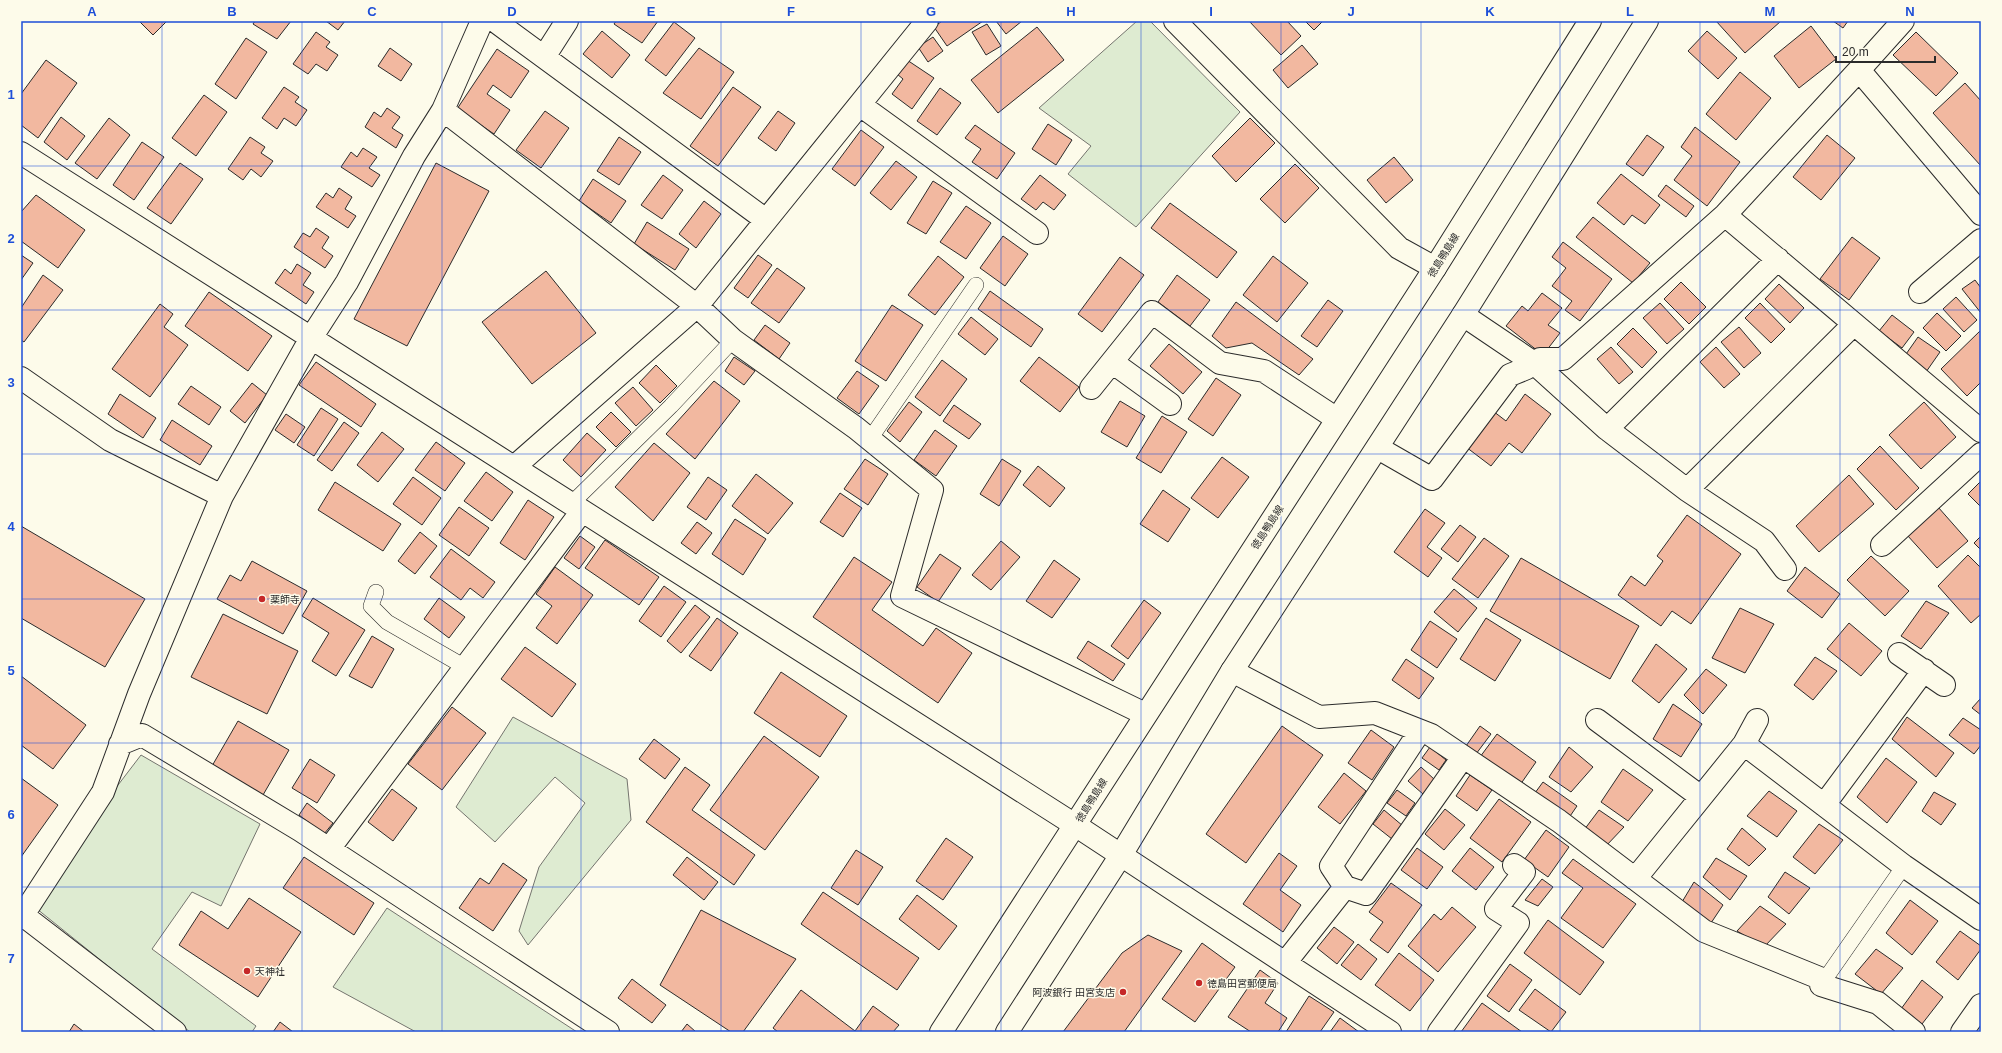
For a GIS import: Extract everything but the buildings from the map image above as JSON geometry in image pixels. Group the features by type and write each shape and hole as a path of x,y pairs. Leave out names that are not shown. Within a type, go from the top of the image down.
{"street":[{"path":"175,1032 22,917 103,792 120,744 222,496 311,338 347,282 414,156 443,110 482,21"},
{"path":"495,21 766,220"},
{"path":"544,57 567,21"},
{"path":"514,467 697,306 927,21"},
{"path":"1175,21 1398,248 1435,268"},
{"name":"徳島鴨島線","path":"941,1032 1145,714 1435,268 1590,21"},
{"path":"1007,1032 1121,855 1232,671 1463,315 1647,21"},
{"path":"1378,448 1432,479 1510,375 1540,359 1563,359 1724,214 1903,21"},
{"path":"1858,70 1981,214"},
{"path":"860,104 1037,233"},
{"path":"443,110 697,306 733,340 870,439 932,490 902,596 1145,714"},
{"path":"21,153 1075,825 1390,1032"},
{"path":"1724,214 1981,431"},
{"path":"1920,292 1981,240"},
{"path":"1607,429 1778,260"},
{"path":"1091,388 1152,312 1220,363 1264,371 1337,420"},
{"path":"1463,315 1534,363 1607,429 1687,490 1764,541 1785,569"},
{"path":"1687,490 1854,324"},
{"path":"1112,362 1170,404"},
{"path":"21,378 110,440 222,496"},
{"path":"1882,546 1981,454"},
{"path":"329,849 465,667 576,507"},
{"path":"1899,654 1944,685"},
{"path":"1824,805 1924,670"},
{"path":"1232,671 1319,717 1375,713 1431,735 1559,821 1704,931 1822,979 1821,985 1878,1003 1914,1032"},
{"path":"1597,720 1701,797"},
{"path":"1635,879 1744,744 1757,720"},
{"path":"1420,731 1331,866 1345,887 1366,894 1463,757"},
{"path":"120,744 142,735 329,849 608,1032"},
{"path":"1744,744 1904,866 1981,919"},
{"path":"1439,1032 1518,923 1496,909 1524,872 1514,865"},
{"path":"1285,963 1345,887"},
{"path":"1962,1032 1981,1005"}],"lane":[{"path":"870,439 976,285"},
{"path":"576,507 733,340"},
{"path":"376,592 371,606 387,622 465,667"},
{"path":"1821,985 1904,866"}],"green space":[{"path":"1137,21 1150,21 1240,112 1136,227 1068,174 1091,146 1039,108"},
{"path":"513,717 627,779 631,820 528,945 519,931 539,867 585,803 555,777 495,842 456,807"},
{"path":"141,755 260,824 221,906 192,892 152,949 256,1026 252,1032 190,1032 37,909 115,789"},
{"path":"387,908 577,1032 416,1032 333,987"}],"place":[{"name":"薬師寺","path":"262,599"},
{"name":"天神社","path":"247,971"},
{"name":"徳島田宮郵便局","path":"1199,983"},
{"name":"阿波銀行 田宮支店","path":"1123,992"}]}
